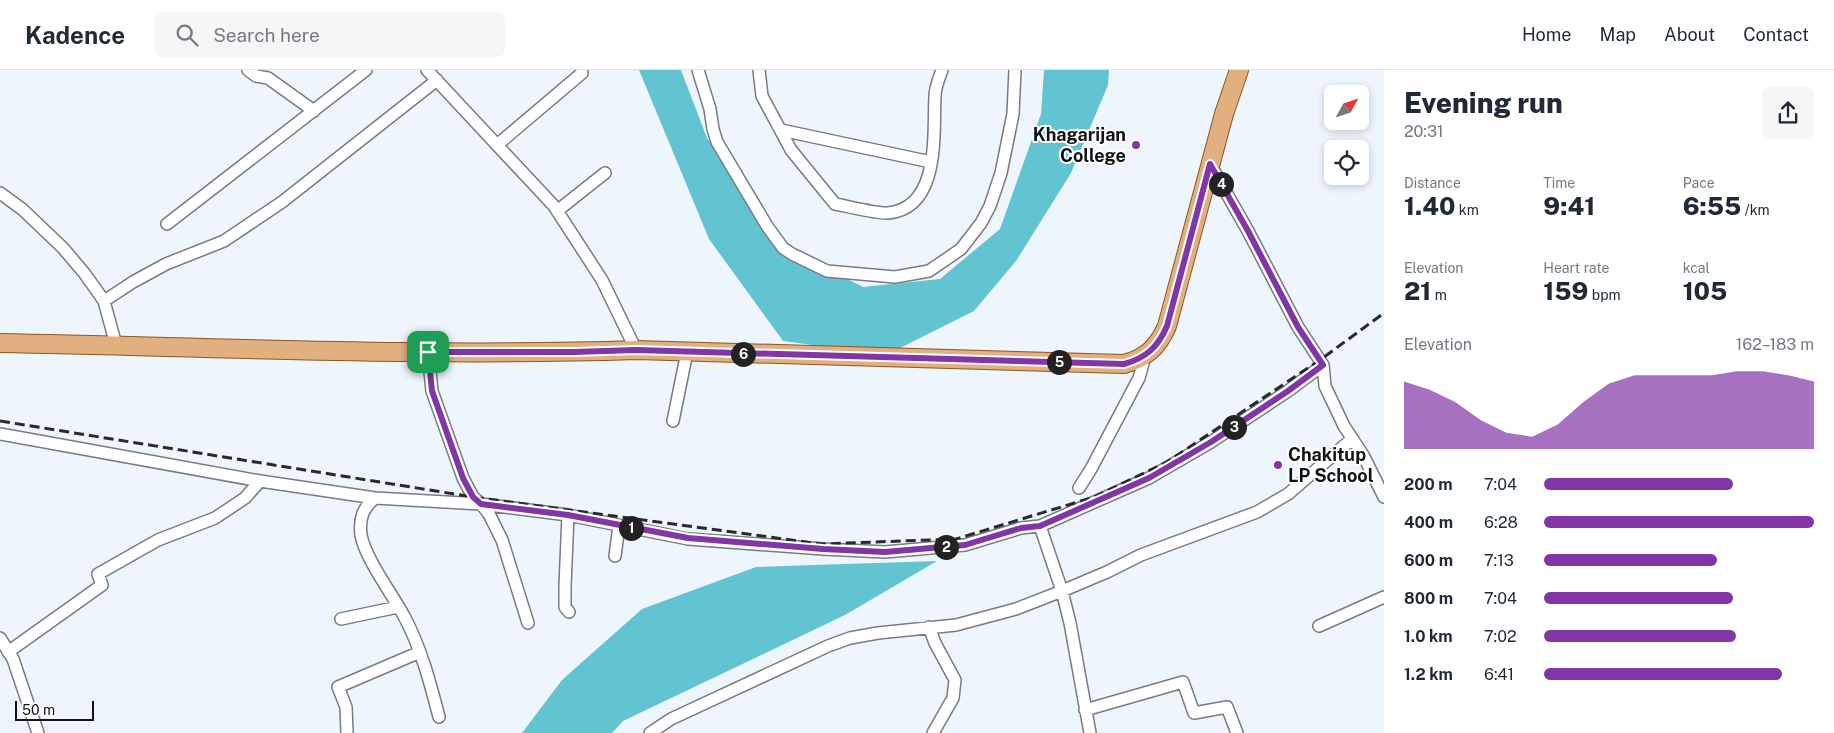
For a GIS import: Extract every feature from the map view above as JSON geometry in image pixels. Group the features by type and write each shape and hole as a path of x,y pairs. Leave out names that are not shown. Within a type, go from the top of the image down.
{"main road":[{"path":"0,344 428,352 636,350 1124,364 1145,356 1161,340 1167,326 1224,114 1239,70"}],"street":[{"path":"248,70 256,76 268,78 314,111"},
{"path":"167,224 366,70"},
{"path":"428,70 557,211 602,280 636,350"},
{"path":"698,70 710,108 712,129 717,142 767,226 784,248 826,271 895,277 929,271 961,248 981,223 990,206 1000,173 1013,114 1016,70"},
{"path":"759,70 762,96 791,150 835,204 888,214 908,207 926,187 936,138 935,94 942,70"},
{"path":"497,145 582,73"},
{"path":"104,301 166,264 224,241 282,202 437,80"},
{"path":"780,130 931,162"},
{"path":"1210,164 1298,327 1323,365 1325,386 1344,426 1363,455 1384,497"},
{"path":"557,211 605,173"},
{"path":"0,193 22,209 63,248 104,301 116,345"},
{"path":"428,352 432,391 463,478 473,497 489,514 502,540 528,623"},
{"path":"673,421 687,352"},
{"path":"1079,488 1140,378 1145,356"},
{"path":"0,434 260,481 375,498 481,504 568,515 688,538 885,552 965,545 1021,528 1040,526 1149,478 1211,442 1288,391 1323,365"},
{"path":"650,733 671,719 828,646 860,636 929,626 956,625 1016,609 1107,572 1141,555 1257,512 1288,494 1352,439"},
{"path":"8,652 102,585 98,574 158,540 215,518 244,498 260,481"},
{"path":"375,498 366,505 360,518 361,536 370,558 398,607 420,652 439,717"},
{"path":"568,515 565,607 569,612"},
{"path":"615,556 619,526"},
{"path":"1040,526 1062,591 1070,623 1090,733"},
{"path":"1319,626 1384,597"},
{"path":"341,619 398,607"},
{"path":"929,626 934,643 955,680 953,698 933,733"},
{"path":"0,638 12,659 38,733"},
{"path":"347,733 346,707 338,687 420,652"},
{"path":"1085,710 1183,682 1194,713 1227,707 1237,733"}],"water":[{"path":"639,70 681,70 707,138 783,246 863,287 940,279 1000,229 1041,114 1044,70 1109,70 1108,85 1071,173 1016,261 974,311 886,355 783,341 709,239"},
{"path":"937,561 845,615 623,721 612,733 522,733 562,680 642,609 756,567"}],"railway":[{"path":"0,421 473,497 821,544 956,539 1094,497 1167,462 1320,360 1384,313"}],"place":[{"name":"Khagarijan College","path":"1136,145"},
{"name":"Chakitup LP School","path":"1278,465"}],"route":[{"path":"1210,164 1276,282 1298,327 1323,365 1288,391 1211,442 1149,478 1040,526 1021,528 965,545 885,552 688,538 568,515 481,504 473,497 463,478 432,391 428,352 636,350 1124,364 1145,356 1161,340 1167,326 1210,164"}]}
